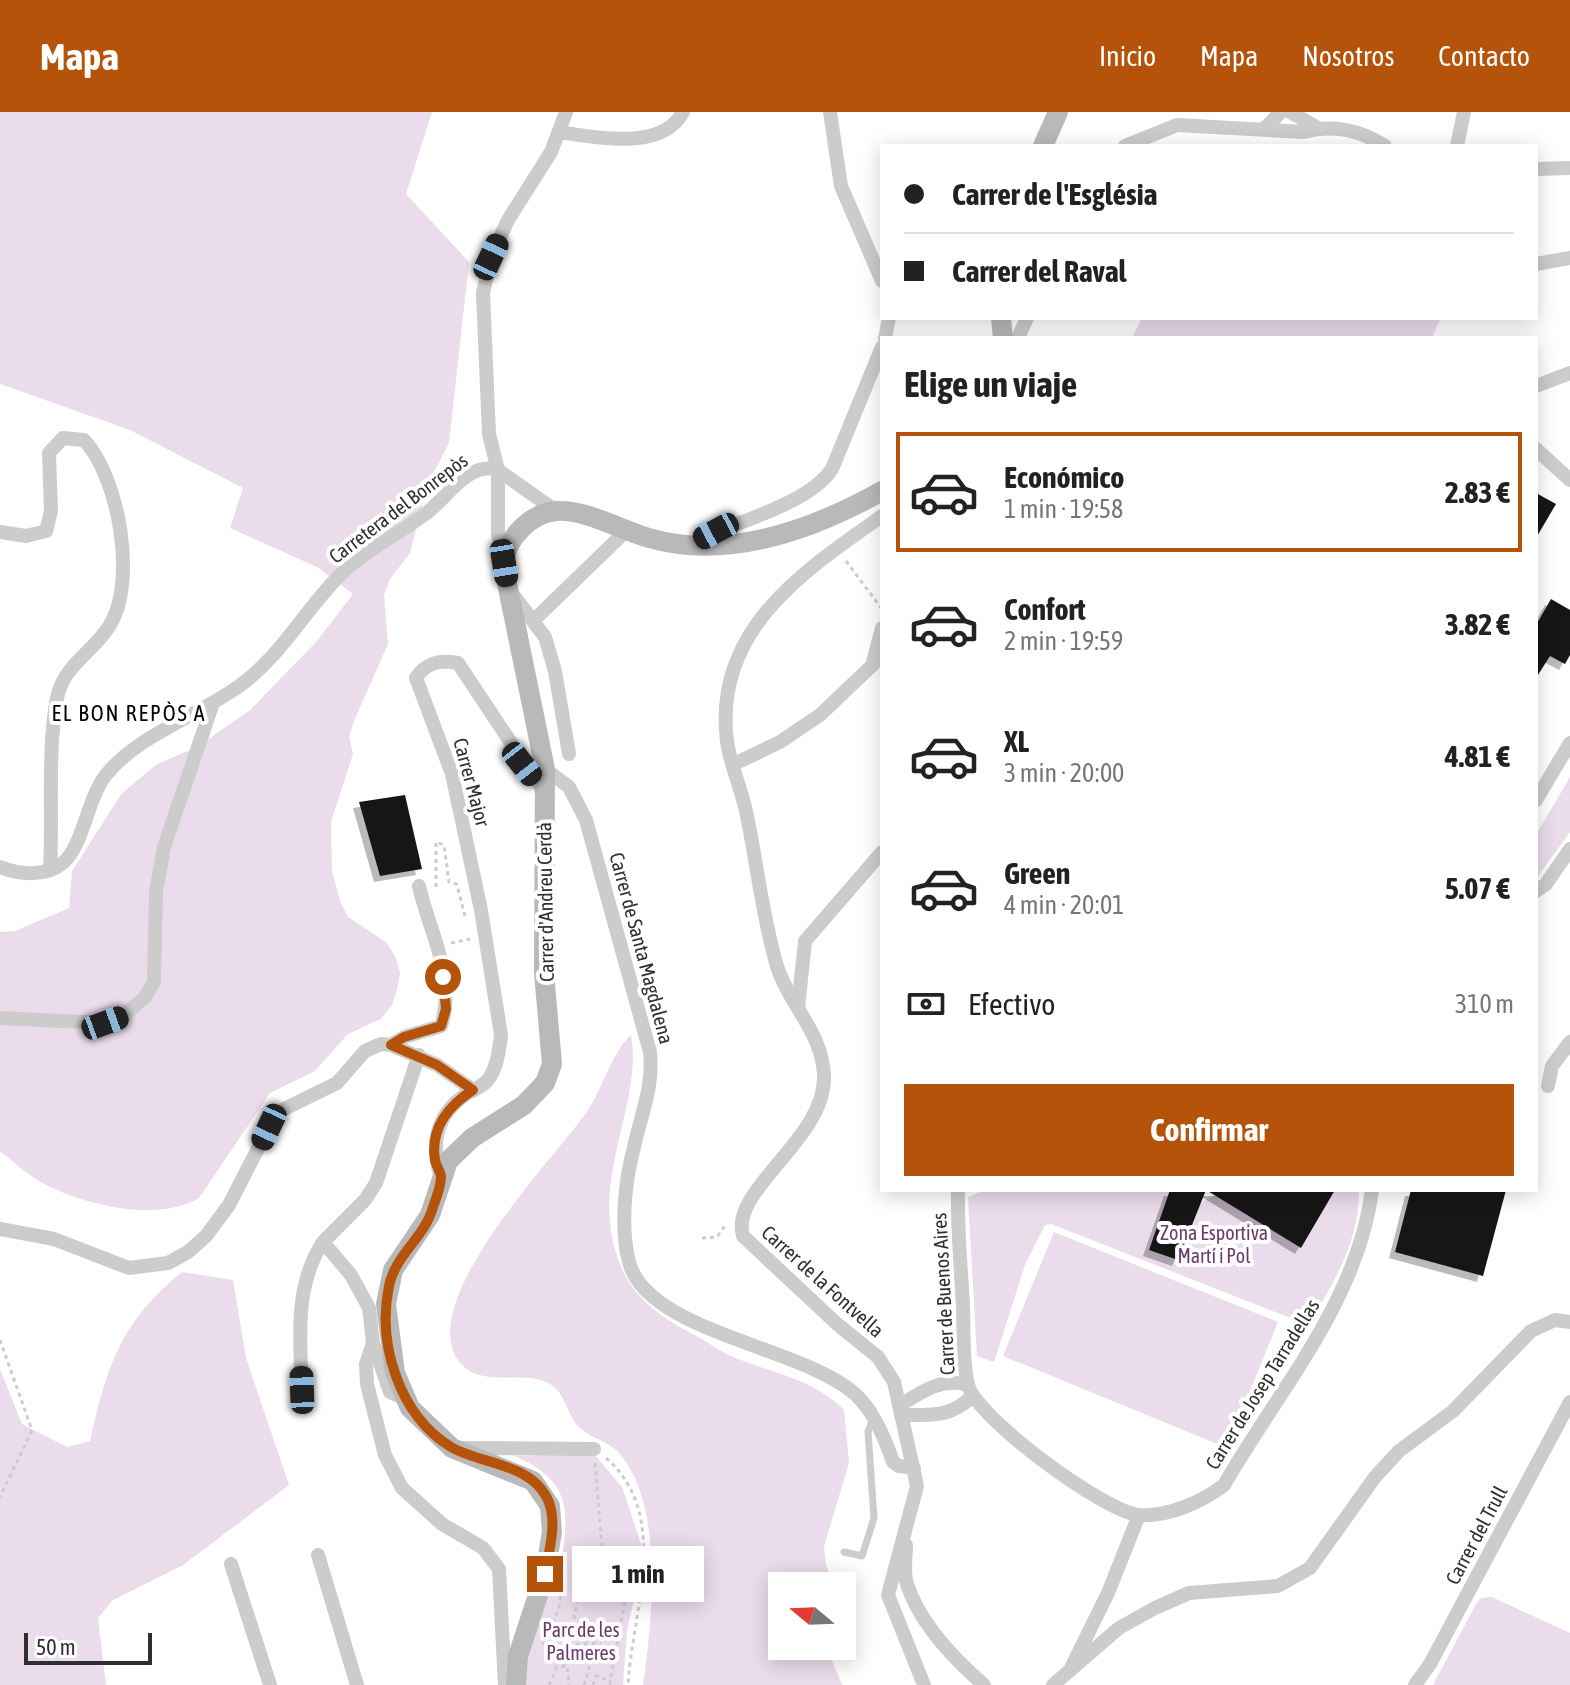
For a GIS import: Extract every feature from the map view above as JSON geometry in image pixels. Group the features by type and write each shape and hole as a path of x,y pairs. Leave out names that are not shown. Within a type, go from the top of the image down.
{"street":[{"path":"504,563 498,534 498,470 489,434 483,293 491,257 508,220 551,152 566,112"},
{"path":"559,132 588,137 650,136 672,126 683,112"},
{"path":"830,112 841,186 880,276"},
{"path":"1044,144 1058,112"},
{"path":"1263,130 1281,112"},
{"path":"1290,112 1318,128"},
{"path":"1457,144 1464,112"},
{"path":"1130,144 1177,125 1304,132 1318,128 1352,130 1381,144"},
{"path":"1538,169 1570,168"},
{"path":"1538,264 1570,258"},
{"path":"691,544 795,498 824,480 832,469 880,352"},
{"path":"1538,385 1570,373"},
{"path":"0,532 26,536 46,531 51,511 49,453 63,438 84,440 95,451 114,503 124,581 119,607 109,627 68,668 57,698 50,870 35,873 2,868"},
{"path":"1538,451 1570,480"},
{"name":"Carretera del Bonrepòs","path":"50,870 64,862 74,847 94,795 120,760 213,703 265,665 341,574 427,513 472,473 488,467 498,470 556,511"},
{"path":"504,563 518,532 541,515 556,511 653,539 691,544 738,544 837,516 879,492"},
{"name":"Carrer de la Fontvella","path":"879,492 880,517 779,594 743,642 725,690 727,743 777,966 818,1041 824,1073 823,1100 802,1137 743,1210 739,1223 743,1236 837,1324 878,1357 894,1382 917,1486 907,1533 888,1595 924,1685"},
{"path":"534,620 626,531"},
{"name":"Carrer d'Andreu Cerdà","path":"441,1177 459,1149 524,1105 550,1074 552,1049 544,973 545,769 504,563"},
{"path":"508,588 545,637 555,671 569,754"},
{"path":"734,764 780,742 820,715 878,659"},
{"name":"Carrer Major","path":"441,1177 434,1141 440,1123 452,1107 490,1078 501,1035 474,872 452,774 416,678 421,670 445,661 458,663 543,791"},
{"path":"0,1018 105,1023 123,1016 145,997 154,982 156,892 164,847 213,703"},
{"path":"1538,797 1570,743"},
{"name":"Carrer de Santa Magdalena","path":"545,769 569,787 586,820 650,1052 647,1101 629,1175 626,1236 632,1273 647,1293 671,1309 819,1372 852,1391 873,1418 893,1462 914,1468"},
{"path":"1538,890 1546,884 1570,849"},
{"path":"798,1009 805,941 880,854"},
{"path":"391,1045 404,1037 441,1026 446,1009 439,946 425,912 419,886"},
{"path":"1548,1086 1552,1066 1570,1042"},
{"path":"0,1229 54,1239 129,1268 168,1263 188,1252 206,1236 229,1205 269,1127 282,1110 337,1083 365,1051 381,1044 419,1055 473,1090"},
{"path":"302,1390 301,1306 306,1274 323,1242 365,1200 376,1183 419,1055"},
{"path":"441,1177 430,1215 399,1260 389,1285 389,1344 405,1399 422,1422 452,1448 533,1481 550,1506 552,1532 545,1574 518,1656 516,1685"},
{"name":"Carrer de Buenos Aires","path":"958,1192 971,1390"},
{"name":"Carrer de Josep Tarradellas","path":"1139,1515 1160,1513 1206,1499 1224,1485 1339,1297 1355,1261 1372,1192"},
{"path":"323,1242 364,1297 371,1318 373,1343 390,1392 405,1399"},
{"path":"1053,1685 1119,1628 1189,1593 1278,1586 1310,1568 1375,1477 1399,1451 1453,1411 1531,1331 1555,1320 1570,1322"},
{"path":"373,1343 366,1364 367,1384 385,1455 402,1488 442,1524 483,1548 499,1569 505,1685"},
{"path":"900,1411 918,1392 951,1380 971,1390 1035,1456 1086,1491 1139,1515 1108,1593 1068,1672"},
{"path":"894,1382 918,1392"},
{"path":"900,1411 948,1414 962,1407 971,1390"},
{"name":"Carrer del Trull","path":"1415,1685 1430,1664 1570,1402"},
{"path":"452,1448 594,1449"},
{"path":"907,1533 905,1581 918,1609 958,1663 984,1685"},
{"path":"318,1555 357,1685"},
{"path":"231,1564 270,1685"}],"lane":[{"path":"844,1552 862,1556 874,1518 868,1432 873,1418"}],"path":[{"path":"837,550 880,606"},
{"path":"425,912 436,888 436,842 444,845 449,882 457,887 470,939 439,946"},
{"path":"457,887 474,872"},
{"path":"702,1238 717,1237 725,1224 739,1223"},
{"path":"0,1340 32,1430 0,1497"},
{"path":"593,1685 596,1676 610,1683 634,1555 626,1552 612,1588 605,1582 594,1449"},
{"path":"594,1449 618,1471 644,1533 646,1556 630,1642 628,1685"},
{"path":"564,1666 581,1585 602,1541"},
{"path":"568,1645 601,1643"},
{"path":"584,1685 592,1659"},
{"path":"549,1685 557,1667 564,1666"},
{"path":"564,1666 567,1666 569,1685"}],"green space":[{"path":"0,112 432,112 406,194 469,262 449,443 427,486 410,553 390,579 384,595 388,644 354,721 349,737 353,754 331,822 332,871 340,901 348,917 387,943 400,973 397,990 392,1005 381,1019 348,1034 315,1071 270,1093 199,1198 162,1209 119,1208 56,1190 24,1171 0,1151 0,932 15,931 69,908 72,871 122,793 157,764 197,747 250,710 316,642 353,594 317,567 230,528 243,488 130,430 0,384"},
{"path":"1141,320 1440,320 1435,336 1133,336"},
{"path":"1570,777 1570,832 1538,876 1538,832"},
{"path":"631,1035 631,1079 609,1199 614,1244 627,1279 649,1305 679,1327 730,1355 809,1385 844,1410 849,1463 824,1546 829,1572 768,1572 768,1660 832,1660 842,1685 643,1685 650,1630 652,1566 644,1504 634,1477 616,1450 580,1428 560,1393 550,1384 528,1378 481,1376 471,1372 462,1365 450,1340 454,1308 469,1273 491,1235 586,1113"},
{"name":"Zona Esportiva Martí i Pol","path":"981,1192 1174,1192 1196,1206 1214,1195 1301,1248 1334,1192 1359,1192 1355,1226 1344,1260 1310,1323 1298,1321 1051,1224 1045,1225 1025,1265 994,1362 977,1356 968,1197"},
{"path":"1054,1232 1278,1322 1227,1448 1003,1356"},
{"path":"182,1272 233,1280 246,1358 289,1485 183,1565 113,1600 98,1618 106,1685 0,1685 0,1369 22,1424 67,1447 90,1441 103,1390 119,1348 144,1309"},
{"name":"Parc de les Palmeres","path":"594,1454 622,1487 641,1544 640,1572 627,1630 623,1685 524,1685 533,1640 557,1566 561,1565 565,1513 557,1487 534,1466 515,1456"},
{"path":"1492,1597 1570,1633 1570,1685 1433,1685 1476,1604 1481,1598"}],"building":[{"path":"1538,494 1556,504 1538,535"},
{"path":"1551,599 1570,610 1570,655 1565,664 1550,656 1538,675 1538,622"},
{"path":"405,795 422,869 380,876 359,802"},
{"path":"1169,1192 1205,1192 1178,1260 1149,1250"},
{"path":"1209,1192 1334,1192 1301,1248"},
{"path":"1410,1192 1505,1192 1483,1276 1395,1252"}],"district":[{"name":"EL BON REPÒS A","path":"129,713"}],"route":[{"path":"443,977 446,1009 441,1026 404,1037 391,1045 419,1055 473,1090 452,1107 440,1123 434,1141 435,1161 441,1177 425,1225 393,1270 386,1304 389,1344 405,1399 422,1422 452,1448 517,1472 541,1488 552,1518 545,1574"}]}
